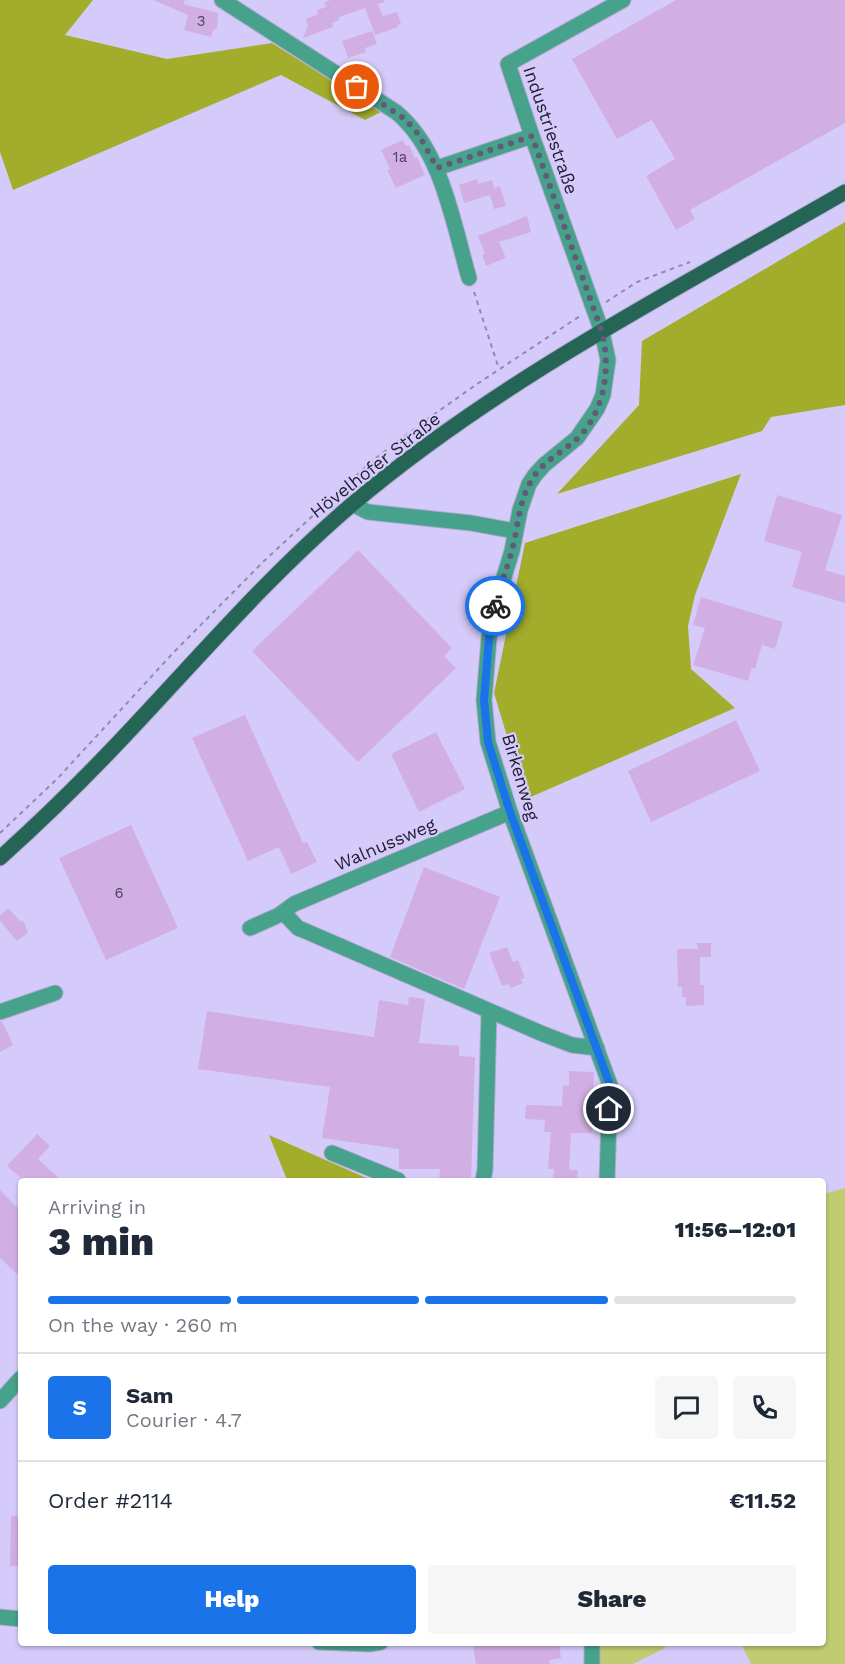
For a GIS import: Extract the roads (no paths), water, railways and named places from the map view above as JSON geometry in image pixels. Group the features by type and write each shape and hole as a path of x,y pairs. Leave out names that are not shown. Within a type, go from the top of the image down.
{"main road":[{"name":"Hövelhofer Straße","path":"0,858 115,747 236,615 352,504 498,397 602,332 845,192"}],"street":[{"path":"222,0 396,112 419,135 437,168 469,278"},
{"name":"Industriestraße","path":"602,332 508,64 622,0"},
{"path":"437,168 532,136"},
{"name":"Birkenweg","path":"602,332 608,360 603,395 597,409 577,438 534,475 520,510 512,551 495,606 489,638 484,700 488,742 510,812 610,1085 607,1178"},
{"path":"352,504 368,512 471,523 515,531"},
{"name":"Walnussweg","path":"250,928 281,914 294,904 510,812"},
{"path":"281,914 298,928 489,1011 572,1045 597,1048"},
{"path":"0,1012 55,993"},
{"path":"483,1178 489,1011"},
{"path":"332,1154 393,1178"},
{"path":"0,1401 18,1381"},
{"path":"0,1617 18,1618"},
{"path":"592,1646 592,1664"}]}
